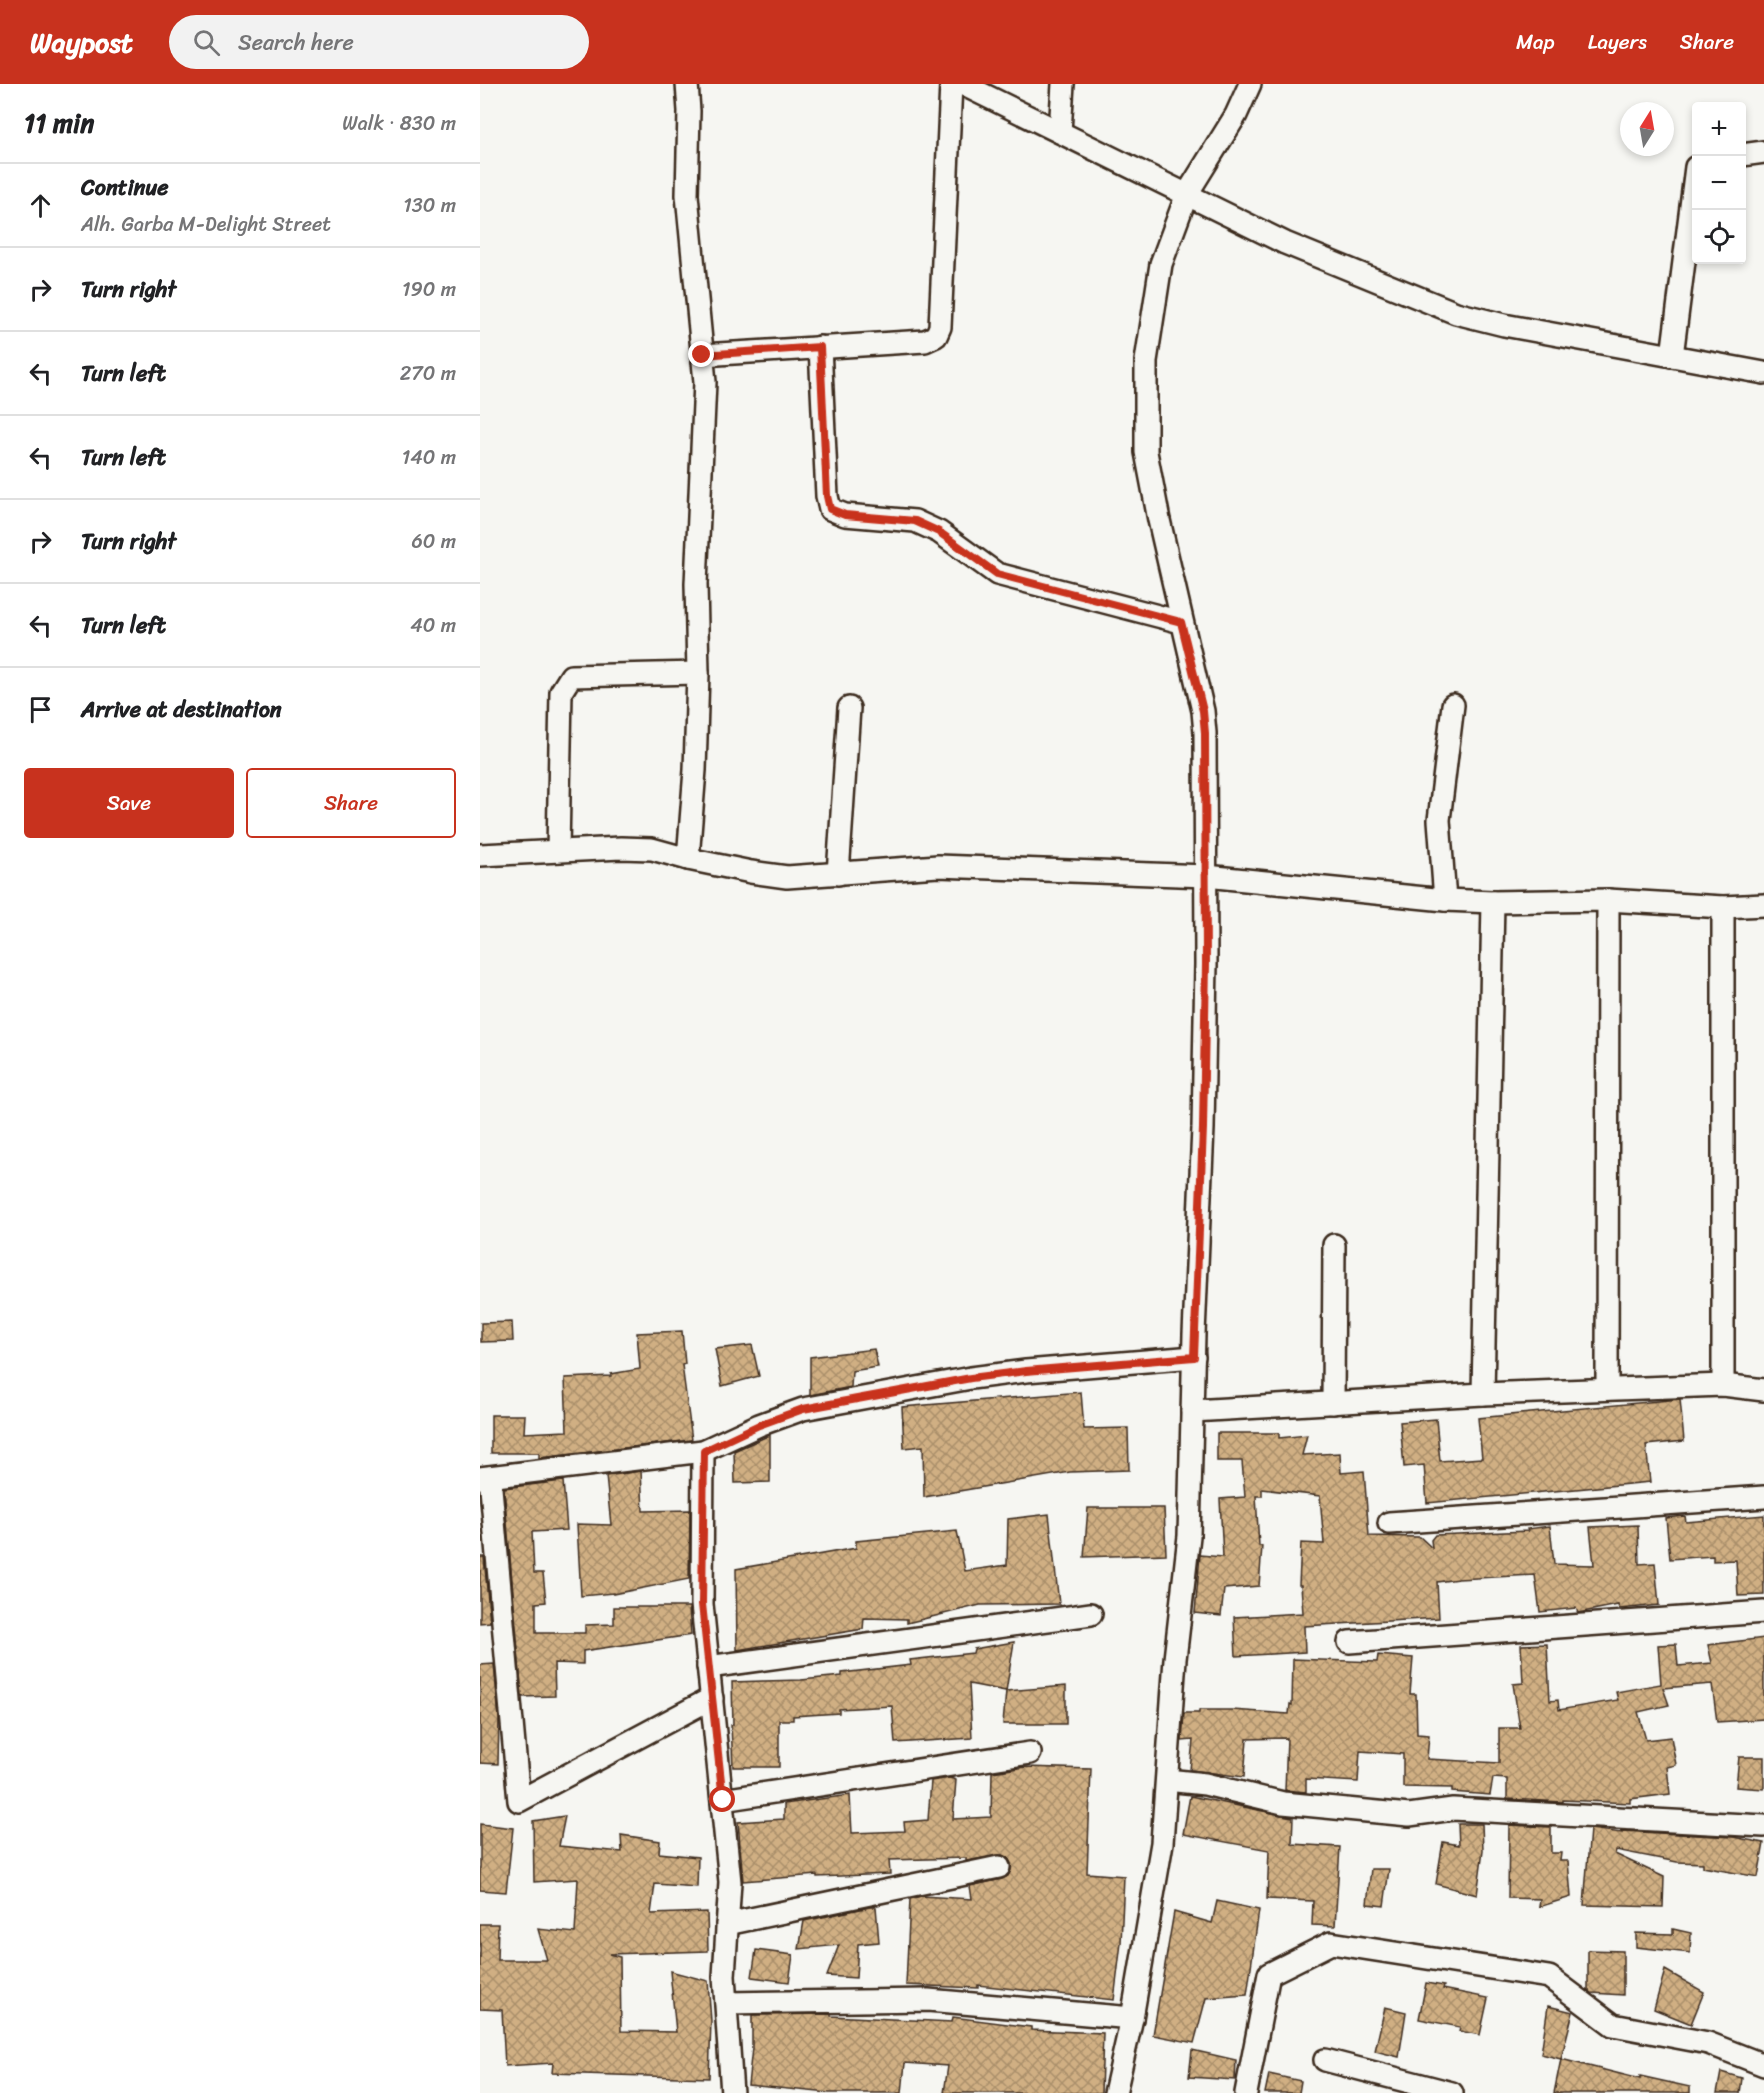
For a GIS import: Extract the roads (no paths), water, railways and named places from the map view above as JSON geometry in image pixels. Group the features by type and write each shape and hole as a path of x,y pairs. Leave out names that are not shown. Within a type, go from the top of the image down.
{"street":[{"path":"687,84 690,111 687,195 705,382 696,584 698,673 695,770 688,859"},
{"path":"702,355 925,341 936,336 940,327 951,84"},
{"path":"962,84 1285,243 1456,313 1504,325 1764,373"},
{"path":"1060,132 1063,84"},
{"path":"1114,2093 1132,2018 1162,1844 1175,1659 1189,1536 1203,1128 1205,733 1203,711 1181,622 1146,453 1146,361 1161,264 1186,194 1236,115 1250,84"},
{"path":"1746,154 1764,152"},
{"path":"1672,356 1692,198"},
{"path":"820,347 827,496 830,509 845,515 915,521 939,532 997,574 1181,622"},
{"path":"558,851 561,692 571,676 698,673"},
{"path":"1445,900 1440,820 1453,705"},
{"path":"838,874 849,708"},
{"path":"480,855 652,849 750,872 787,877 938,866 1206,876 1445,900 1493,902 1608,900 1724,907 1764,905"},
{"path":"1607,1389 1608,900"},
{"path":"1483,1394 1493,902"},
{"path":"1723,1385 1724,907"},
{"path":"1333,1403 1334,1245"},
{"path":"711,1698 519,1800 485,1478 704,1451 759,1425 803,1409 971,1378 1026,1371 1194,1357"},
{"path":"1192,1411 1607,1389 1723,1385 1764,1390"},
{"path":"704,1451 702,1604 730,1882 724,1976 732,2093"},
{"path":"1389,1523 1764,1497"},
{"path":"1349,1642 1764,1612"},
{"path":"708,1667 1091,1614"},
{"path":"723,1800 1030,1753"},
{"path":"1167,1780 1205,1784 1283,1803 1409,1815 1453,1809 1764,1826"},
{"path":"727,1924 999,1867"},
{"path":"1246,2093 1269,1974 1331,1943 1549,1977 1613,2025 1708,2043 1764,2065"},
{"path":"726,2003 927,2000 1132,2018"},
{"path":"1325,2060 1452,2093"}]}
